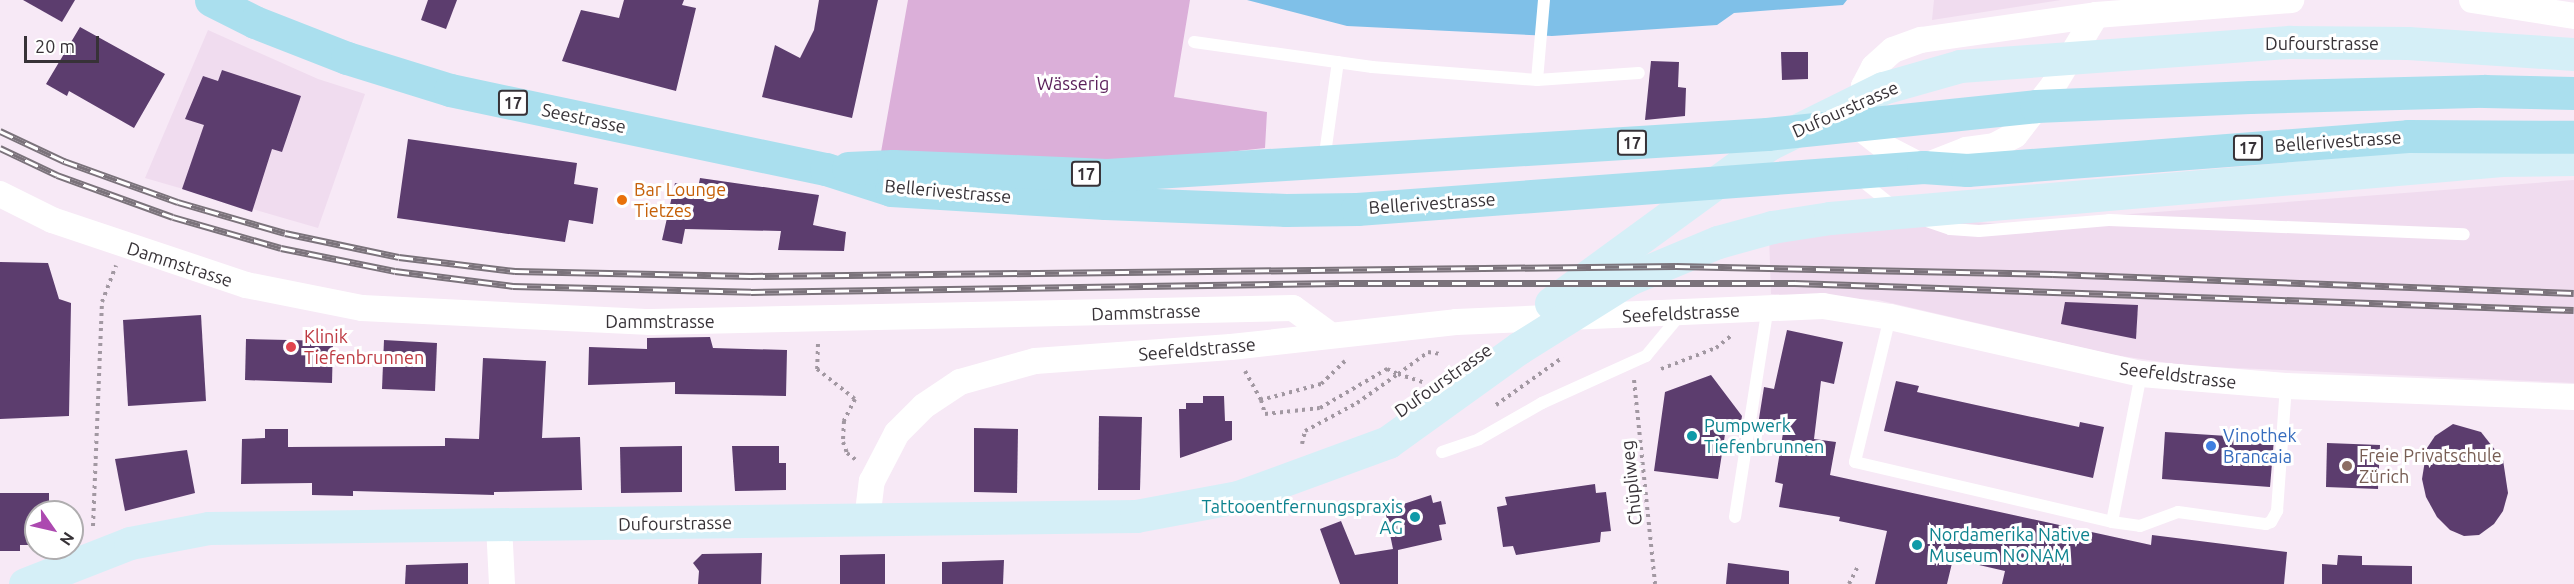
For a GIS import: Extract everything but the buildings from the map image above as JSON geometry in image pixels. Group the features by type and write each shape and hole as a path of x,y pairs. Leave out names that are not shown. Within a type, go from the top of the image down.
{"main road":[{"name":"Seestrasse","path":"211,0 255,22 347,58 450,90 826,169"},
{"name":"Dufourstrasse","path":"1383,434 1769,144 1882,88 1960,66 2290,42 2408,43 2574,54"},
{"name":"Bellerivestrasse","path":"826,169 893,166 1107,175 1858,126 2036,106 2297,95 2574,93"},
{"name":"Bellerivestrasse","path":"826,169 891,190 1286,210 1598,193 1923,167 1967,170 2408,136 2574,137"},
{"name":"Dufourstrasse","path":"25,584 130,543 177,532 209,528 1136,516 1238,497 1313,455 1383,434 1594,299 1629,279 1718,242 1830,218 2501,160 2574,159"}],"street":[{"path":"1858,126 1864,86 1874,67 1893,50 1921,40 2096,15 2291,0"},
{"path":"2472,0 2574,16"},
{"name":"Bellerivestrasse","path":"1858,126 1886,148 1923,167 1966,150 1994,146 2014,135 2036,106 2096,15"},
{"name":"Dammstrasse","path":"0,194 52,220 246,285 362,308 651,322 1293,308 1330,335"},
{"name":"Seefeldstrasse","path":"867,520 872,481 897,433 924,406 960,382 1035,361 1231,347 1455,322 1680,315 1768,307 1823,306 1890,317 2141,374 2286,386 2574,397"},
{"path":"499,525 502,584"}],"lane":[{"path":"1536,80 1544,0"},
{"path":"1194,42 1338,62 1536,80 1639,73"},
{"path":"1324,162 1338,62"},
{"path":"1851,172 1887,202 1950,229 2109,220 2464,234"},
{"path":"1736,517 1768,307"},
{"path":"1442,452 1479,439 1542,403 1646,356 1680,315"},
{"path":"1890,317 1855,462 2112,522 2140,526 2178,512 2266,524 2271,522 2277,511 2286,386"},
{"path":"2112,522 2141,374"}],"path":[{"path":"94,518 102,302 124,246"},
{"path":"818,320 817,369 855,399 844,421 843,442 847,453 859,462"},
{"path":"1261,400 1321,384 1348,357 1356,332"},
{"path":"1313,455 1305,431 1357,403 1428,352 1440,354"},
{"path":"1251,383 1261,400 1265,414 1320,408 1360,389 1387,369 1398,374"},
{"name":"Chüpliweg","path":"1634,380 1655,584"},
{"path":"1849,584 1857,568"}],"shaded area":[{"path":"1934,0 2061,0 1932,20"},
{"path":"208,30 318,79 365,94 318,228 145,178"},
{"path":"2574,180 2574,383 2189,366 2114,355 1878,300 1771,294 1769,235 1937,219 2001,224"}],"green space":[{"name":"Wässerig","path":"908,0 1190,0 1174,97 1267,112 1265,148 1090,167 881,152"}],"water":[{"path":"1247,0 1847,0 1843,5 1734,13 1717,25 1552,36 1347,26"}],"railway":[{"path":"0,131 64,161 178,202 285,233 399,257 515,271 751,276 1676,266 2053,274 2574,293"},
{"path":"0,148 57,175 173,217 281,248 395,271 513,286 751,292 1340,283 1795,283 2574,310"}],"place":[{"name":"Bar Lounge Tietzes","path":"622,200"},
{"name":"Klinik Tiefenbrunnen","path":"291,347"},
{"name":"Pumpwerk Tiefenbrunnen","path":"1692,436"},
{"name":"Vinothek Brancaia","path":"2211,446"},
{"name":"Freie Privatschule Zürich","path":"2347,466"},
{"name":"Tattooentfernungspraxis AG","path":"1415,517"},
{"name":"Nordamerika Native Museum NONAM","path":"1917,545"}]}
